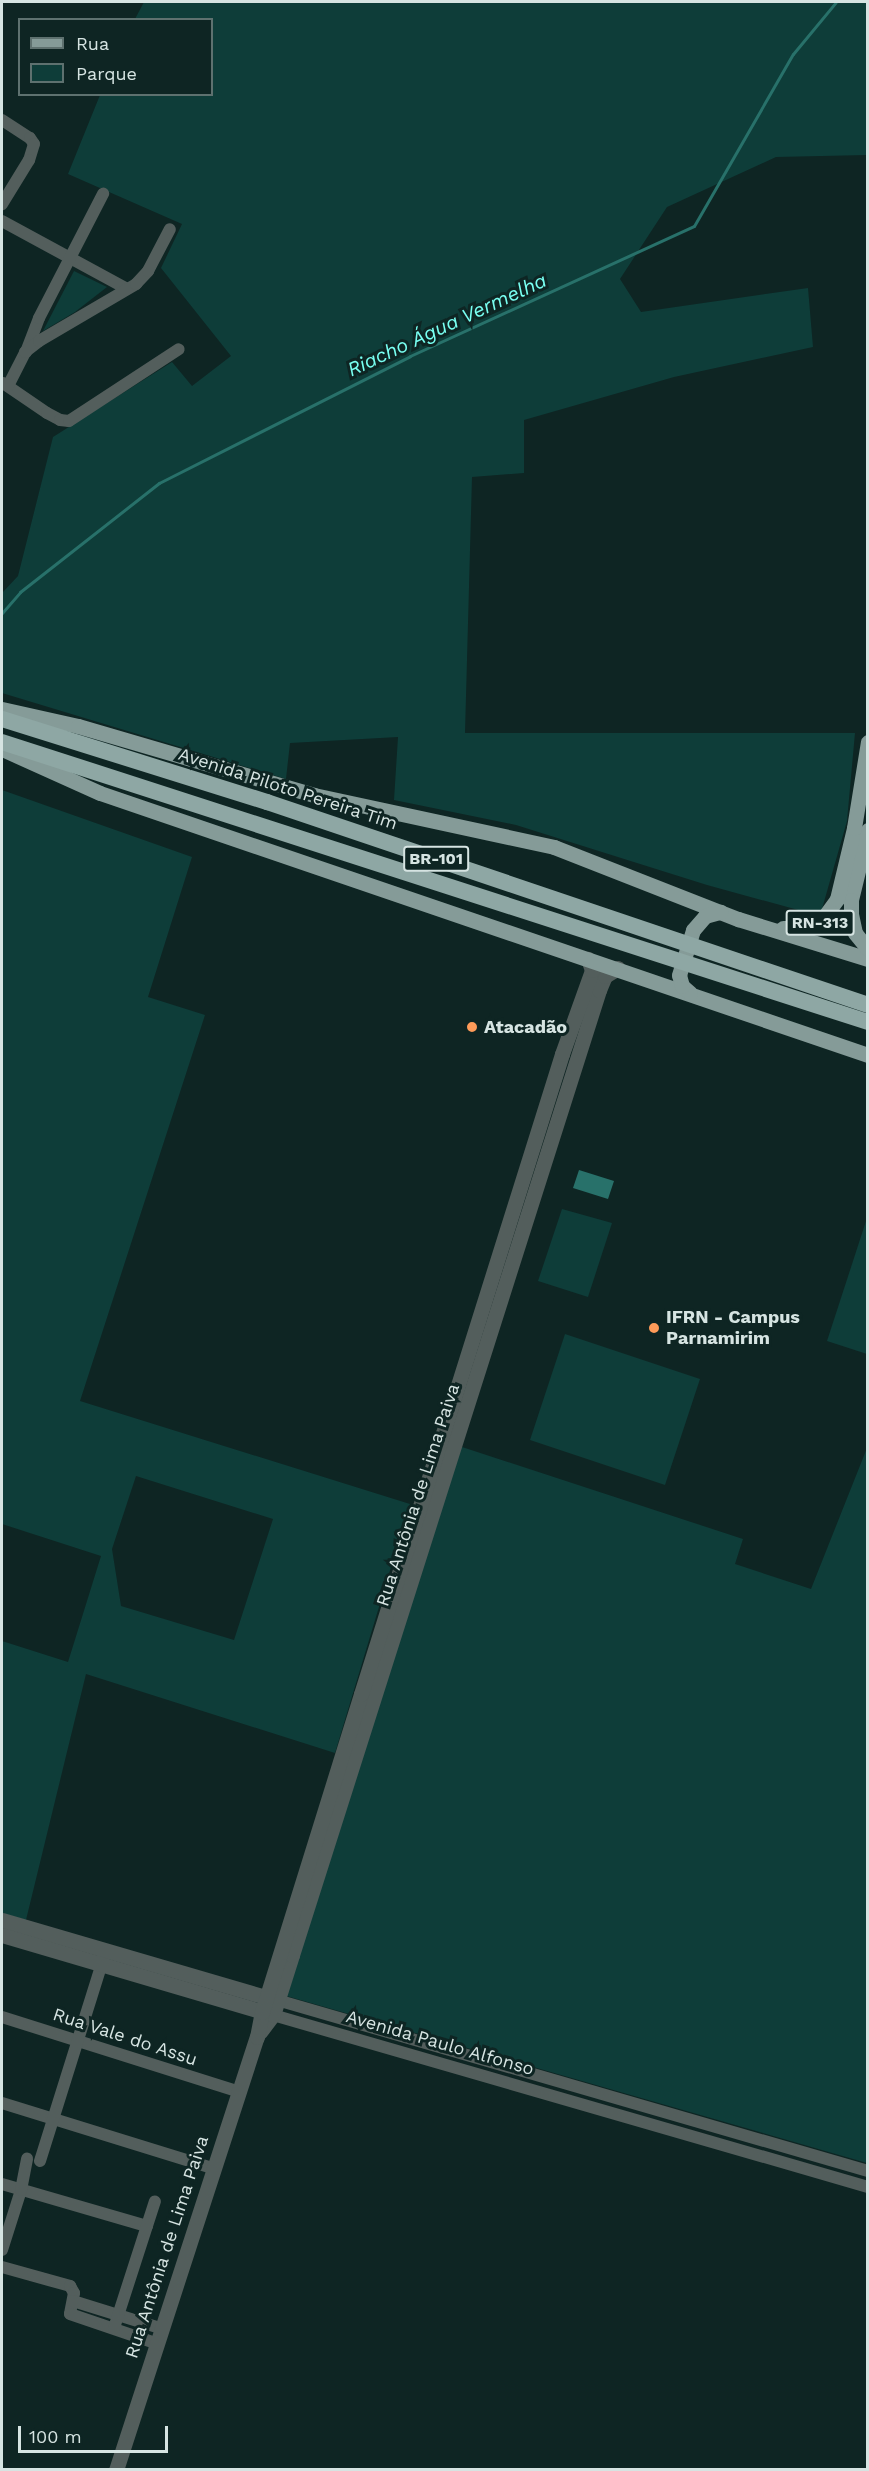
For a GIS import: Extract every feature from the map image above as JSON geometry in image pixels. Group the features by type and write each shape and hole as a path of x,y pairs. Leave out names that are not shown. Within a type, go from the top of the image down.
{"highway":[{"name":"Avenida Piloto Pereira Tim","path":"2,719 256,798 867,1005"},
{"name":"BR-101","path":"2,742 867,1022"}],"main road":[{"path":"2,709 78,726 314,795 511,836 554,848 720,912 867,959"},
{"name":"RN-313","path":"766,928 802,928 819,924 837,899 854,828 867,742"},
{"path":"2,749 100,793 618,968 867,1055"},
{"name":"RN-313","path":"867,830 850,914 855,933 867,949"},
{"path":"691,994 680,983 680,970 693,930 705,915 720,912"}],"street":[{"path":"2,120 30,138 34,144 26,166 2,204"},
{"path":"103,194 39,318 25,352 5,384 60,420 74,418 179,349"},
{"path":"2,220 69,260 127,289"},
{"path":"25,352 39,341 136,284 148,271 170,229"},
{"name":"Rua Antônia de Lima Paiva","path":"269,2006 512,1215 592,970 588,959"},
{"name":"Rua Antônia de Lima Paiva","path":"116,2469 237,2091 269,2006 527,1221 603,980 618,968"},
{"path":"554,1082 569,1086"},
{"path":"512,1215 527,1221"},
{"name":"Avenida Paulo Alfonso","path":"2,1920 104,1957 269,2006 556,2097 867,2187"},
{"name":"Avenida Paulo Alfonso","path":"2,1935 104,1957"},
{"path":"2,2250 21,2190 53,2118 104,1957"},
{"name":"Avenida Paulo Alfonso","path":"269,2006 559,2082 867,2172"},
{"name":"Rua Vale do Assu","path":"2,2017 237,2091"},
{"path":"556,2097 559,2082"},
{"path":"2,2103 212,2168"},
{"path":"2,2184 147,2226"},
{"path":"114,2328 155,2201"},
{"path":"2,2267 70,2286 74,2291 70,2313 118,2315 158,2335"},
{"path":"94,2315 114,2328 158,2335"}],"green space":[{"path":"144,2 867,2 867,155 776,157 667,207 620,279 641,312 808,288 813,347 674,377 524,420 524,473 472,477 465,733 855,733 847,821 820,916 707,885 516,825 394,800 398,737 290,743 286,779 2,693 2,593 18,576 53,437 172,362 192,386 231,356 161,268 182,224 68,174 100,96 213,96 213,18 136,18"},
{"path":"74,271 107,287 75,312 43,331"},
{"path":"2,790 192,857 148,997 205,1015 80,1401 410,1504 335,1753 86,1674 26,1920 2,1913 2,1641 68,1662 101,1556 2,1524","holes":["136,1476 273,1519 234,1640 121,1606 112,1549"]},
{"path":"562,1209 612,1223 588,1297 538,1281"},
{"path":"867,1218 868,1354 827,1341"},
{"path":"565,1334 700,1379 665,1485 530,1440"},
{"path":"459,1446 743,1539 735,1564 811,1589 867,1448 867,2163 283,1995"}],"shaded area":[{"path":"579,1170 614,1181 608,1199 573,1188"}],"waterway":[{"name":"Riacho Água Vermelha","path":"2,613 20,592 159,483 410,356 694,226 793,54 836,2"}],"place":[{"name":"Atacadão","path":"472,1027"},
{"name":"IFRN - Campus Parnamirim","path":"654,1328"}]}
